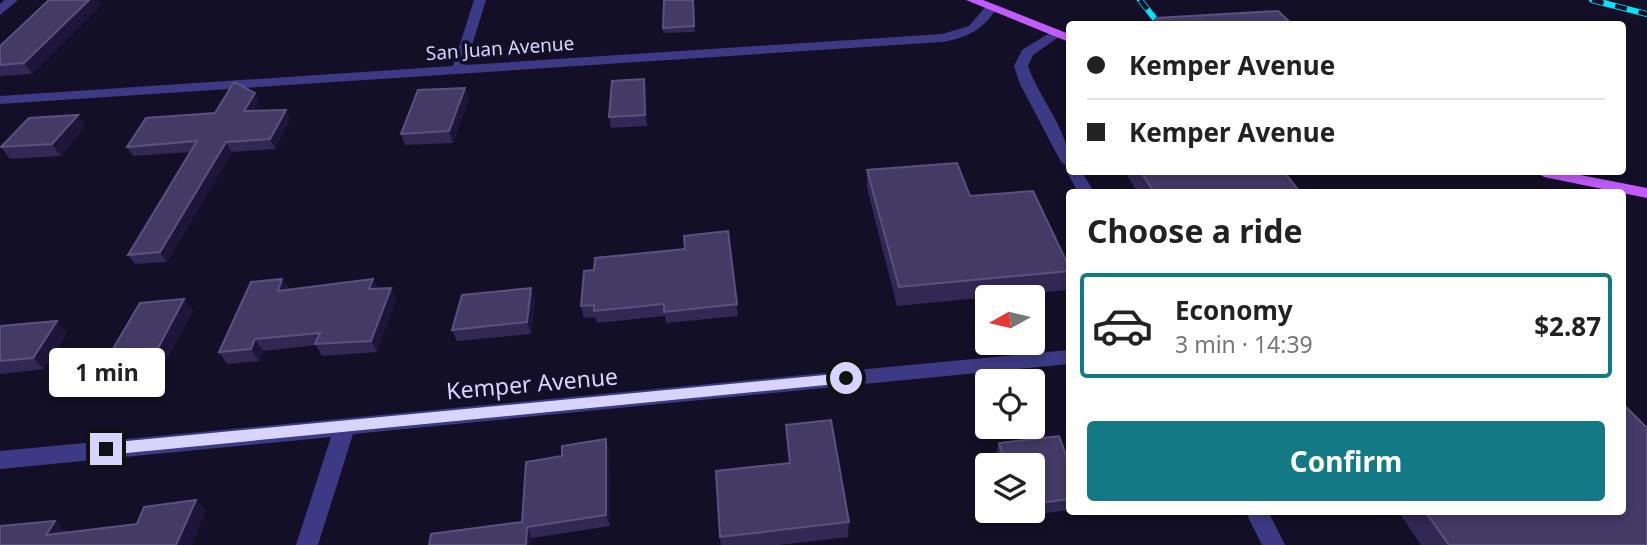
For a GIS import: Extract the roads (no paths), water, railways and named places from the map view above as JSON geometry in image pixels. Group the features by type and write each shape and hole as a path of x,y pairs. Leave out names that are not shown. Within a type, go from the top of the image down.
{"main road":[{"path":"972,0 1063,36"},
{"path":"1559,175 1647,193"}],"street":[{"path":"0,11 12,0"},
{"path":"458,71 481,0"},
{"name":"San Juan Avenue","path":"0,100 955,37 967,33 983,22 991,8"},
{"path":"1063,36 1027,53 1021,66 1027,84 1066,156"},
{"name":"Kemper Avenue","path":"0,460 1066,357"},
{"path":"307,545 345,426"},
{"path":"1258,515 1274,545"}],"railway":[{"path":"1140,0 1157,21"},
{"path":"1592,0 1647,14"}]}
